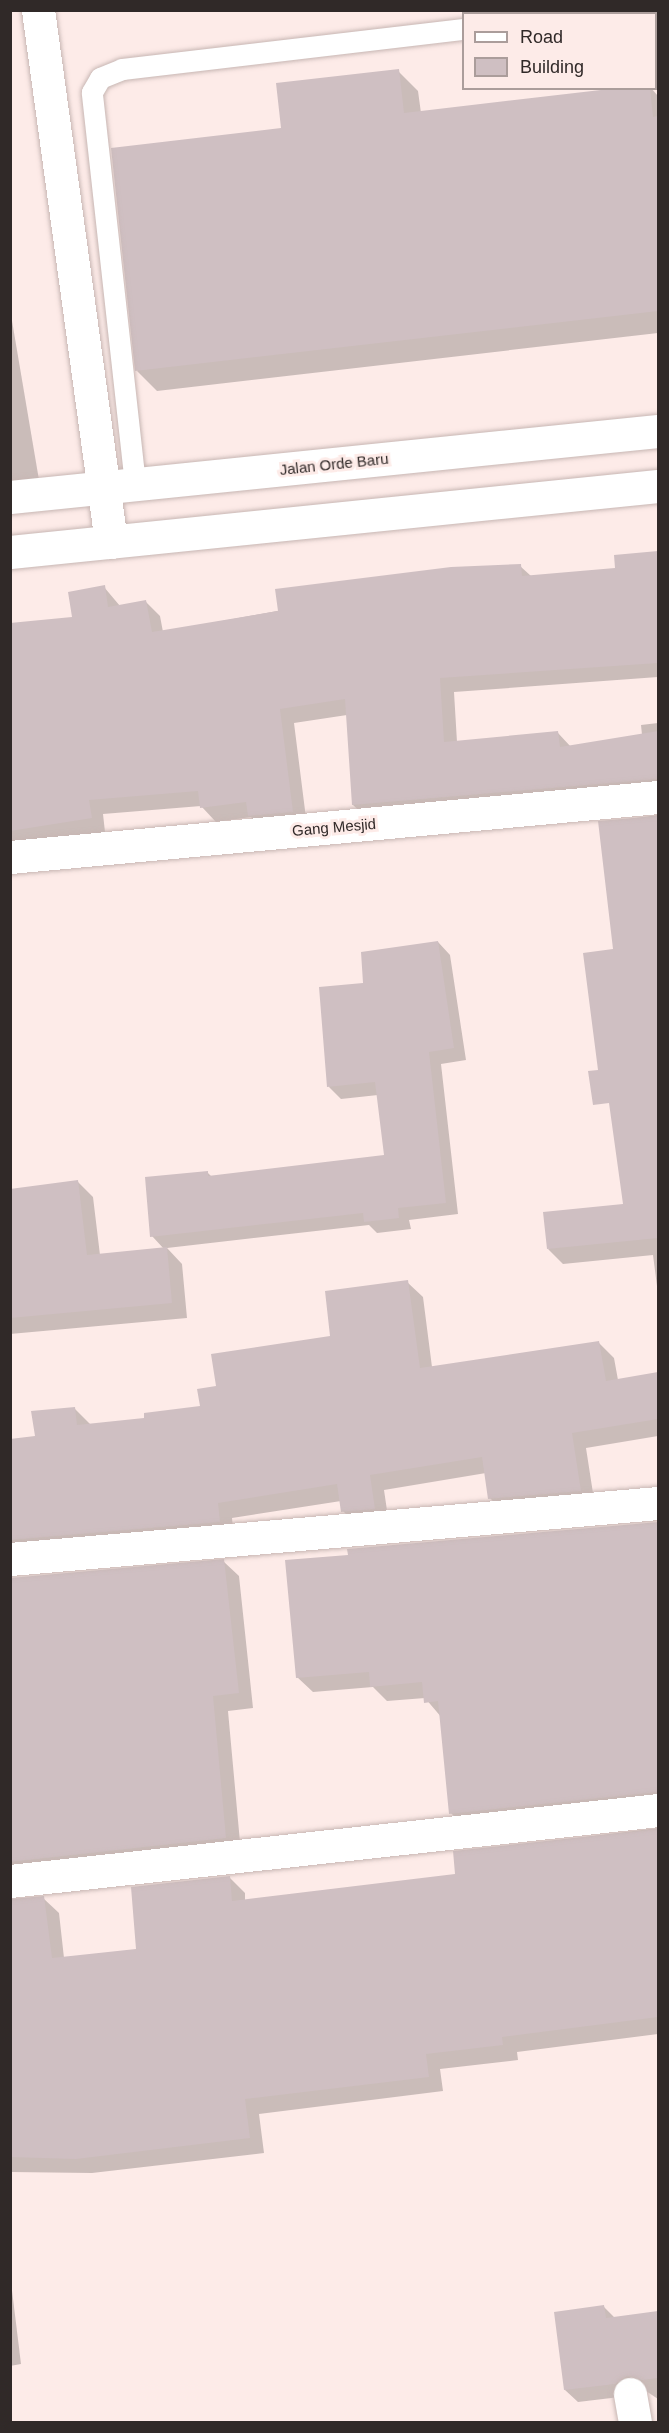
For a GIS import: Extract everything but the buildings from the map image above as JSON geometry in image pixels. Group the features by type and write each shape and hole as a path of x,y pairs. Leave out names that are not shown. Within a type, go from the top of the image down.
{"street":[{"path":"38,10 120,486 111,542"},
{"name":"Jalan Orde Baru","path":"10,497 658,431"},
{"path":"10,552 658,486"},
{"name":"Gang Mesjid","path":"10,857 658,797"},
{"path":"10,1559 658,1503"},
{"path":"10,1881 658,1810"}],"lane":[{"path":"120,486 92,92 100,78 122,69 462,29"}]}
